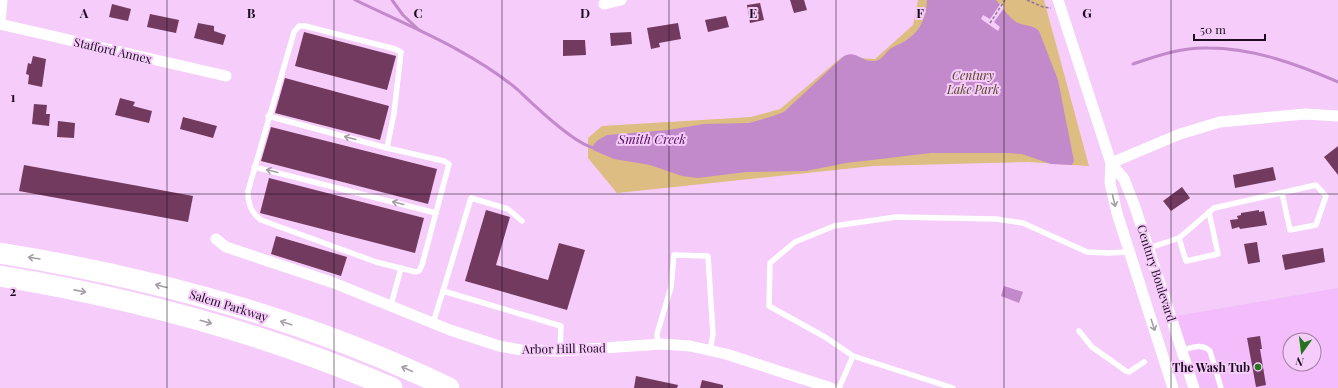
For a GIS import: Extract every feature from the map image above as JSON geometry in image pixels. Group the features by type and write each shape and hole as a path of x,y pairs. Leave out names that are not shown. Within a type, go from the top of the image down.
{"highway":[{"name":"Salem Parkway","path":"0,253 145,281 246,310 346,344 449,388"},
{"name":"Salem Parkway","path":"0,276 88,292 190,317 276,344 338,366 392,388"},
{"path":"338,366 378,388"}],"street":[{"path":"0,23 2,0"},
{"path":"604,4 621,0"},
{"name":"Century Boulevard","path":"1059,4 1111,163 1110,183 1129,252 1174,388"},
{"name":"Stafford Annex","path":"0,23 226,76"},
{"path":"1111,163 1187,131 1220,122 1305,114 1338,116"},
{"name":"Century Boulevard","path":"1111,163 1124,178 1149,248 1194,388"},
{"name":"Arbor Hill Road","path":"216,239 226,247 334,283 433,323 500,346 521,350 560,351 658,344 690,346 831,388"},
{"path":"1129,252 1149,248"}],"lane":[{"path":"268,116 387,148 444,161 449,164 422,265 419,271 376,262 261,220 253,215 248,201 248,191 268,116 294,32 299,26 305,26 395,49 401,52 402,59 387,148"},
{"path":"254,167 436,213"},
{"path":"1149,248 1179,238 1214,208 1282,192 1316,185 1326,196 1316,225 1290,230 1282,192"},
{"path":"433,323 471,198 508,209 522,221"},
{"path":"1179,238 1186,261 1218,254 1209,212"},
{"path":"953,388 853,356 825,337 769,306 770,263 795,242 834,226 896,217 996,219 1023,223 1088,252 1108,254 1129,252"},
{"path":"658,344 657,334 671,287 674,255 708,256 713,334 710,351"},
{"path":"391,305 401,268"},
{"path":"443,291 561,326 560,351"},
{"path":"1079,331 1092,347 1126,371 1129,372 1144,362"},
{"path":"1182,350 1198,346 1205,347 1210,351 1221,388"},
{"path":"839,388 853,356"}],"path":[{"path":"990,23 1005,0"},
{"path":"1027,0 1043,7 1059,4"}],"shaded area":[{"path":"1338,288 1338,388 1199,388 1177,316"}],"green space":[{"name":"Century Lake Park","path":"918,0 1044,0 1089,166 1029,162 873,166 617,193 588,158 588,138 602,126 751,117 780,109 842,57 875,59 913,25"}],"water":[{"name":"Century Lake Park","path":"927,0 996,0 1015,21 1039,31 1058,80 1074,161 1072,165 1051,164 1022,154 931,153 846,163 806,171 746,172 698,178 682,176 650,165 614,159 593,150 594,144 607,135 668,130 704,124 749,123 784,112 844,56 852,54 869,61 876,61 881,59 890,49 907,40 917,31 920,26 926,11"},
{"path":"1004,286 1023,292 1019,303 1001,296"}],"pier":[{"path":"1001,3 1004,8 994,22 1000,27 998,31 981,19 983,15 990,19"}],"building":[{"path":"790,0 804,0 807,10 794,13"},
{"path":"760,3 764,20 750,23 747,5"},
{"path":"112,4 131,9 128,21 109,17"},
{"path":"150,14 179,20 176,33 147,27"},
{"path":"726,16 729,27 708,32 705,20"},
{"path":"198,23 214,26 214,31 226,35 223,45 194,38"},
{"path":"678,23 681,39 659,43 660,47 651,49 647,28"},
{"path":"304,32 396,56 387,90 295,66"},
{"path":"631,32 632,44 611,46 610,33"},
{"path":"563,40 585,40 586,55 563,56"},
{"path":"33,56 46,59 42,87 28,84 29,75 26,74 28,63 31,64"},
{"path":"285,78 389,106 380,140 275,113"},
{"path":"120,98 135,102 133,106 152,111 149,123 115,115"},
{"path":"34,104 47,105 46,114 50,114 49,126 32,124"},
{"path":"183,117 217,126 213,138 180,129"},
{"path":"58,121 75,123 74,138 57,137"},
{"path":"271,127 437,169 428,204 261,161"},
{"path":"1338,146 1338,175 1324,157"},
{"path":"24,165 193,196 188,222 19,191"},
{"path":"1273,167 1276,180 1235,188 1233,175"},
{"path":"269,178 424,218 415,253 260,213"},
{"path":"1182,187 1190,198 1171,211 1163,201"},
{"path":"486,210 510,217 496,265 548,280 559,243 585,250 567,310 465,281"},
{"path":"1259,210 1259,212 1264,211 1267,225 1232,229 1230,220 1238,219 1237,216 1241,215 1241,213"},
{"path":"276,236 347,257 341,276 271,254"},
{"path":"1257,242 1260,262 1248,264 1244,244"},
{"path":"1323,248 1325,262 1285,270 1282,255"},
{"name":"The Wash Tub","path":"1260,336 1262,349 1260,349 1266,385 1256,387 1247,338"},
{"path":"636,376 678,385 677,388 634,388"},
{"path":"702,380 723,385 723,388 700,388"}],"waterway":[{"name":"Smith Creek","path":"355,0 440,40 481,63 518,90 567,133 588,146 596,148"},
{"path":"392,0 403,15 419,30"},
{"name":"Smith Creek","path":"1133,64 1160,55 1189,49 1225,49 1274,58 1291,63 1338,82"}],"place":[{"name":"The Wash Tub","path":"1258,367"}]}
